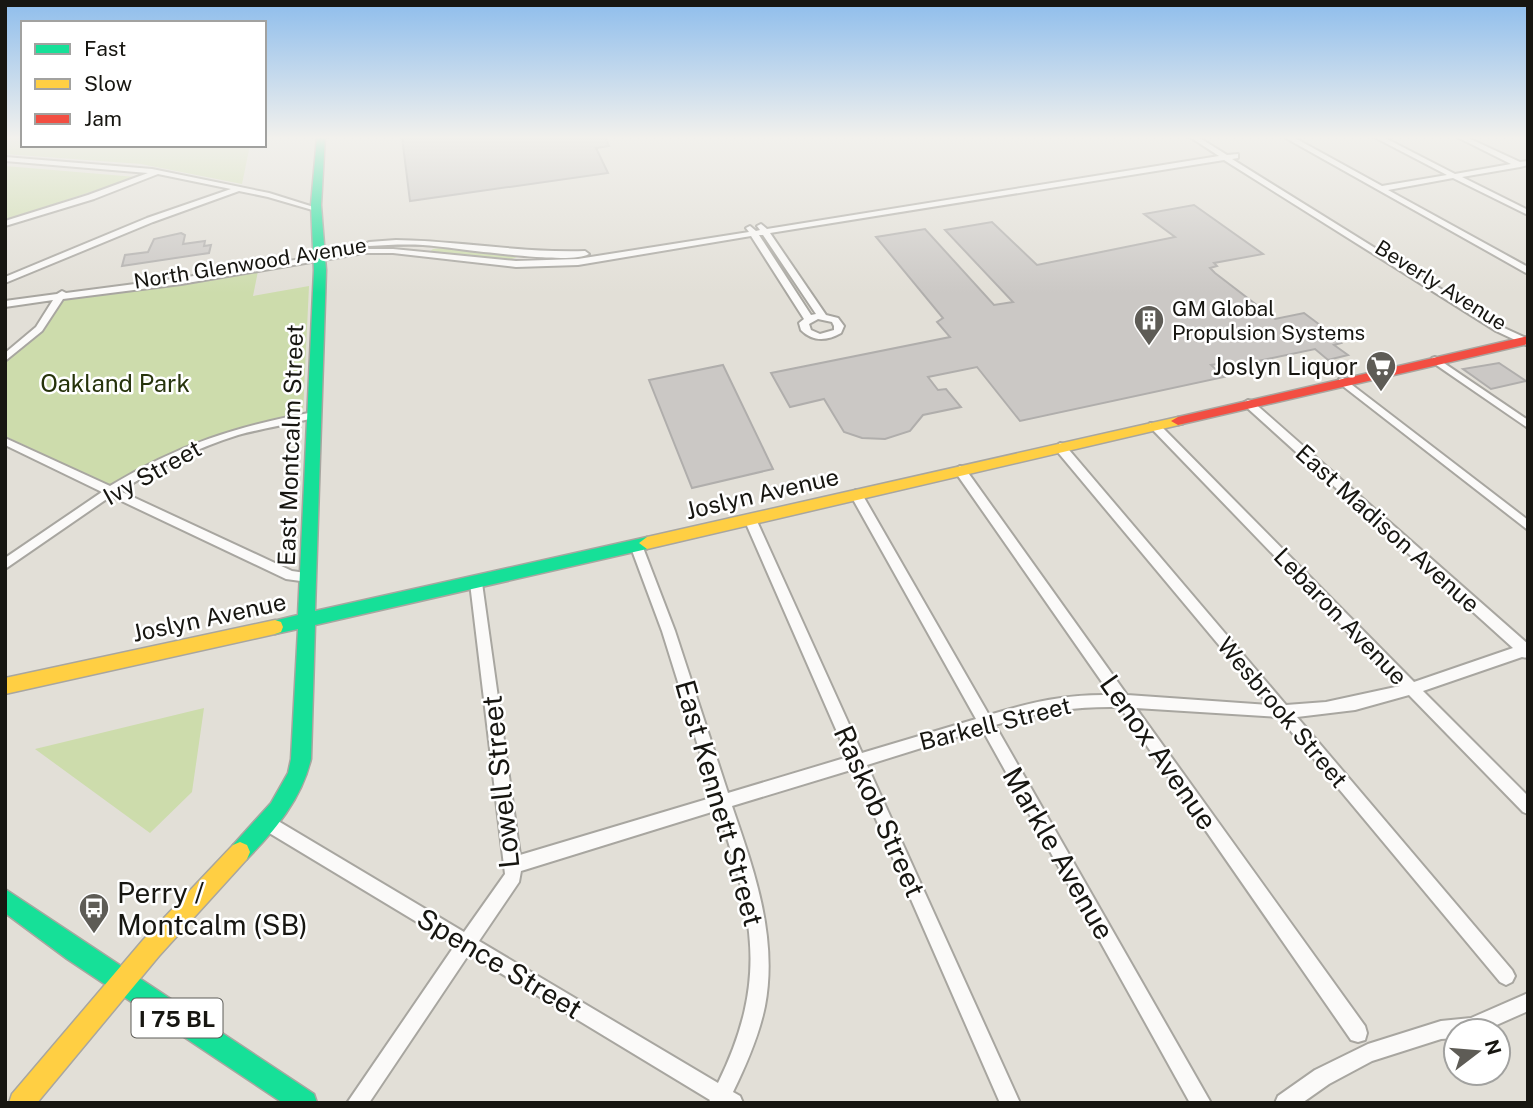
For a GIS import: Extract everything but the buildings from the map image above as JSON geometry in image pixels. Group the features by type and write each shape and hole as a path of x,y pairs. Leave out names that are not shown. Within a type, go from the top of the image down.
{"main road":[{"name":"East Montcalm Street","path":"21,1103 122,981 267,824 290,793 300,767 320,254 316,209 317,189"},
{"name":"Joslyn Avenue","path":"5,686 476,583 1434,360 1526,341"},
{"name":"I 75 BL","path":"5,900 305,1103"}],"street":[{"path":"5,224 114,189"},
{"path":"5,280 150,220 239,189 316,209"},
{"name":"North Glenwood Avenue","path":"320,254 371,251 516,264 578,262 993,189"},
{"name":"North Glenwood Avenue","path":"763,229 843,220 1034,189"},
{"name":"Beverly Avenue","path":"1280,189 1499,329 1526,341"},
{"path":"1380,189 1528,271"},
{"path":"1479,189 1528,213"},
{"name":"North Glenwood Avenue","path":"889,212 949,200 946,196"},
{"name":"North Glenwood Avenue","path":"843,220 845,215 901,204"},
{"path":"763,229 822,316"},
{"path":"752,231 809,319"},
{"name":"North Glenwood Avenue","path":"5,302 181,281 399,242 583,254 752,231"},
{"name":"North Glenwood Avenue","path":"578,262 670,244 672,240"},
{"name":"North Glenwood Avenue","path":"422,256 424,251 435,247 484,251 496,249"},
{"name":"North Glenwood Avenue","path":"433,257 520,261 528,257 527,252"},
{"path":"5,358 39,329 62,294"},
{"path":"822,316 835,320 839,326 838,331 827,336 813,335 804,328 804,323 809,319 822,316"},
{"path":"1434,360 1528,425"},
{"path":"1343,381 1528,526"},
{"name":"East Madison Avenue","path":"1248,403 1526,651"},
{"name":"Ivy Street","path":"5,565 160,462 212,440 254,427 314,415"},
{"name":"Lebaron Avenue","path":"1154,425 1528,807"},
{"path":"5,441 289,576 308,577"},
{"name":"Wesbrook Street","path":"1060,447 1506,976"},
{"name":"Lenox Avenue","path":"960,470 1357,1033"},
{"name":"Markle Avenue","path":"856,494 1201,1103"},
{"name":"Raskob Street","path":"750,519 1010,1103"},
{"name":"East Kennett Street","path":"636,545 670,636 754,905 761,954 759,992 751,1031 724,1100"},
{"name":"Lowell Street","path":"357,1103 508,887 513,864 476,583"},
{"name":"Barkell Street","path":"513,864 1053,704 1122,700 1282,711 1339,706 1526,651"},
{"name":"Spence Street","path":"267,824 724,1100"},
{"path":"1285,1103 1322,1077 1368,1053 1441,1030 1471,1027 1528,1002"}],"green space":[{"path":"5,189 100,189 5,220"},
{"path":"442,248 523,255 509,260 428,253"},
{"name":"Oakland Park","path":"258,271 253,296 309,286 303,413 204,441 111,486 5,436 5,362 43,328 63,300"},
{"path":"204,708 192,792 150,833 35,749"}],"traffic: fast":[{"path":"240,852 286,799 301,759 320,270 317,189"},
{"path":"275,627 647,543"},
{"path":"5,900 75,951 305,1103"}],"traffic: slow":[{"path":"647,543 1178,421"},
{"path":"5,686 275,627"},
{"path":"21,1103 151,948 240,852"}],"traffic: jam":[{"path":"1178,421 1528,340"}],"place":[{"name":"GM Global Propulsion Systems","path":"1149,347"},
{"name":"Joslyn Liquor","path":"1381,393"},
{"name":"Perry / Montcalm (SB)","path":"94,935"}]}
